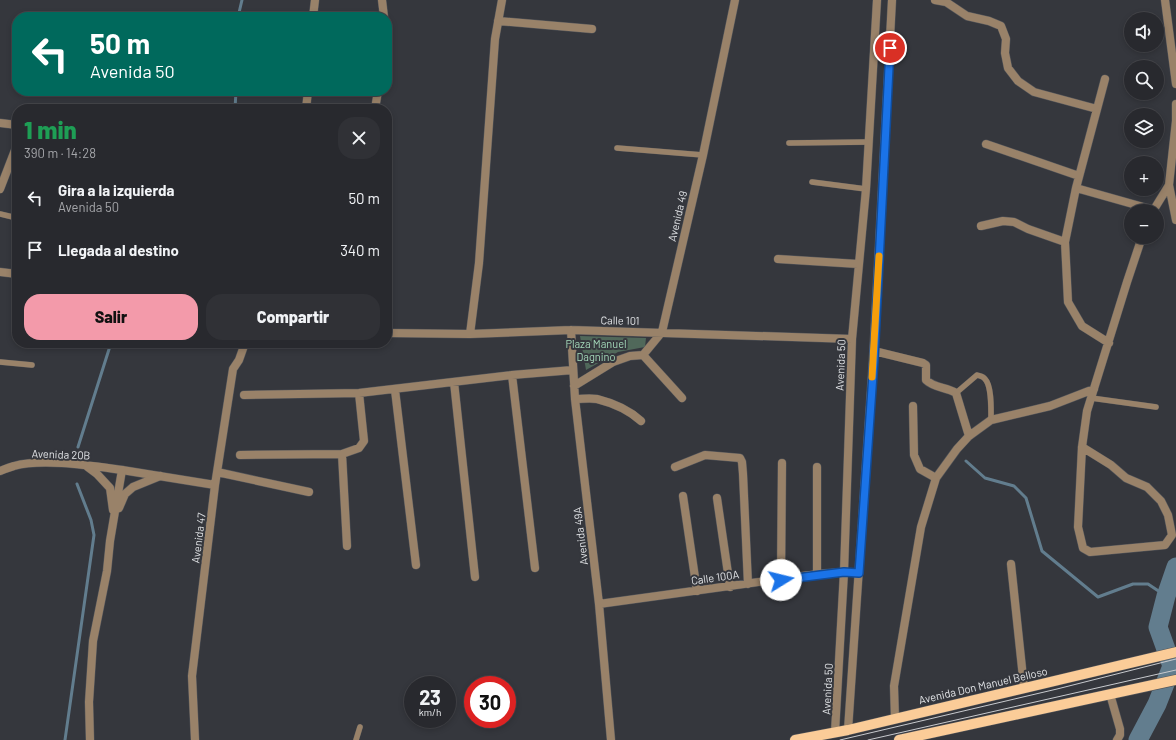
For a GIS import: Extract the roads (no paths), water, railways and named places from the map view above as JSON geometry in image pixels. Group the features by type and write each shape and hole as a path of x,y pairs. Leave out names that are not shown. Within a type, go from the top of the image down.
{"main road":[{"name":"Avenida Don Manuel Belloso","path":"795,740 848,730 1176,652"},
{"path":"899,740 1176,680"}],"street":[{"path":"314,12 315,0"},
{"path":"382,0 383,12"},
{"path":"470,334 479,264 496,39 502,0"},
{"name":"Avenida 49","path":"643,355 662,332 703,155 735,0"},
{"name":"Avenida 50","path":"836,732 844,572 852,340 866,189 877,0"},
{"path":"848,730 874,351 892,0"},
{"path":"935,0 946,2 967,16 989,21 1001,26 1006,39 1005,53 1008,68 1018,81 1034,92 1097,108"},
{"path":"1165,0 1176,84"},
{"path":"498,21 592,29"},
{"path":"1105,79 1076,188 1065,242 1068,302 1082,326 1109,343"},
{"path":"1176,104 1176,121 1168,185 1176,220"},
{"path":"0,123 12,124"},
{"path":"986,144 1079,176"},
{"path":"0,189 12,157"},
{"path":"1158,204 1168,185"},
{"path":"1076,188 1130,204"},
{"path":"981,226 1002,221 1014,222 1028,229 1065,242"},
{"path":"1082,447 1111,465 1126,478 1147,487 1161,501 1168,515 1172,535 1165,546 1090,552 1083,548 1078,526 1082,447 1087,411 1140,244"},
{"path":"778,259 858,264"},
{"path":"0,272 12,273"},
{"name":"Calle 101","path":"392,332 470,334 570,330 662,332 852,340"},
{"name":"Avenida 49A","path":"570,330 575,399 599,604 611,740"},
{"name":"Avenida 47","path":"195,740 192,676 215,484 233,369 239,360 243,348"},
{"path":"874,351 923,363 926,366 926,380 932,386 952,390 958,396 969,436"},
{"path":"574,386 613,362 630,356 643,355 682,398"},
{"path":"244,396 359,393 395,390 512,375 573,370"},
{"path":"512,375 536,568"},
{"path":"454,382 475,577"},
{"path":"895,718 894,686 921,527 936,478 957,449 969,436 991,420 1050,406 1094,389"},
{"path":"395,390 416,565"},
{"path":"240,456 342,454 360,448 364,441 359,393"},
{"path":"575,399 596,399 629,411 641,421"},
{"path":"913,406 914,455 920,469 936,478"},
{"path":"342,454 347,546"},
{"path":"675,467 705,455 740,458 742,462 743,474 748,584"},
{"name":"Avenida 20B","path":"0,471 15,466 37,462 84,465 215,484"},
{"path":"781,580 782,463"},
{"path":"84,465 101,477 110,488 113,512 115,513"},
{"path":"817,467 817,574"},
{"path":"90,740 89,702 93,641 107,571 110,542 122,470"},
{"path":"217,472 309,492"},
{"path":"115,513 118,510 124,494 133,487 160,476"},
{"path":"683,496 697,591"},
{"path":"717,498 730,587"},
{"path":"1012,564 1024,687"},
{"name":"Calle 100A","path":"599,604 817,574 844,572 859,573"},
{"path":"1110,694 1120,730 1120,736 1117,740"}],"lane":[{"path":"789,143 869,142"},
{"path":"617,148 703,155"},
{"path":"812,182 866,189"},
{"path":"0,214 12,217"},
{"path":"0,362 32,365"},
{"path":"956,393 977,375 982,376 986,380 989,390 991,420"},
{"path":"1091,398 1156,407"},
{"path":"356,740 360,727"}],"waterway":[{"path":"239,12 242,0"},
{"path":"235,104 236,96"},
{"path":"78,447 109,348"},
{"path":"966,461 985,478 1014,486 1026,498 1042,551 1098,597 1133,584 1148,584 1166,596"},
{"path":"65,740 94,535 91,520 77,484"},
{"path":"1138,740 1157,704 1172,666 1158,627 1166,596 1176,567"}],"tram line":[{"path":"840,740 1057,689 1176,659"},
{"path":"868,740 1176,670"}],"park label":[{"name":"Plaza Manuel Dagnino","path":"596,349"}]}
